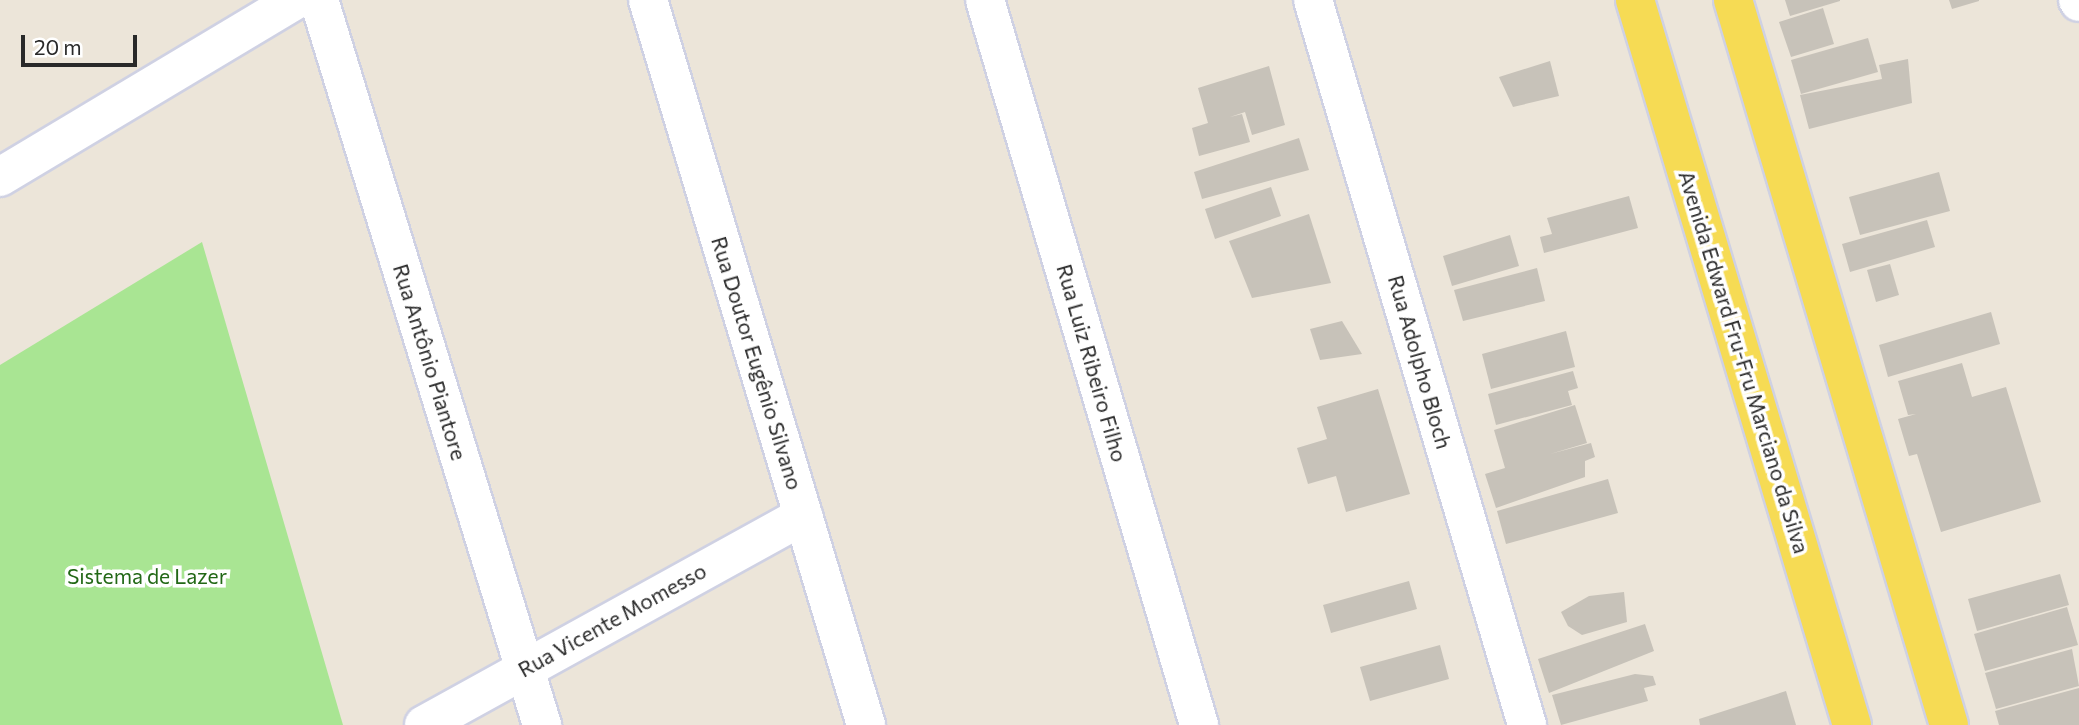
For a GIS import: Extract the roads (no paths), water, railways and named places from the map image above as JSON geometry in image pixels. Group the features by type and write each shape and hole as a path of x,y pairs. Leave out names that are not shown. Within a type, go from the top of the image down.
{"main road":[{"name":"Avenida Edward Fru-Fru Marciano da Silva","path":"1634,0 1852,725"},
{"path":"1734,0 1949,725"}],"street":[{"path":"0,177 296,0"},
{"name":"Rua Antônio Piantore","path":"319,0 541,725"},
{"name":"Rua Doutor Eugênio Silvano","path":"648,0 866,725"},
{"name":"Rua Luiz Ribeiro Filho","path":"985,0 1199,725"},
{"name":"Rua Adolpho Bloch","path":"1313,0 1527,725"},
{"name":"Rua Vicente Momesso","path":"424,725 524,667 803,516"}],"park label":[{"name":"Sistema de Lazer","path":"147,576"}]}
